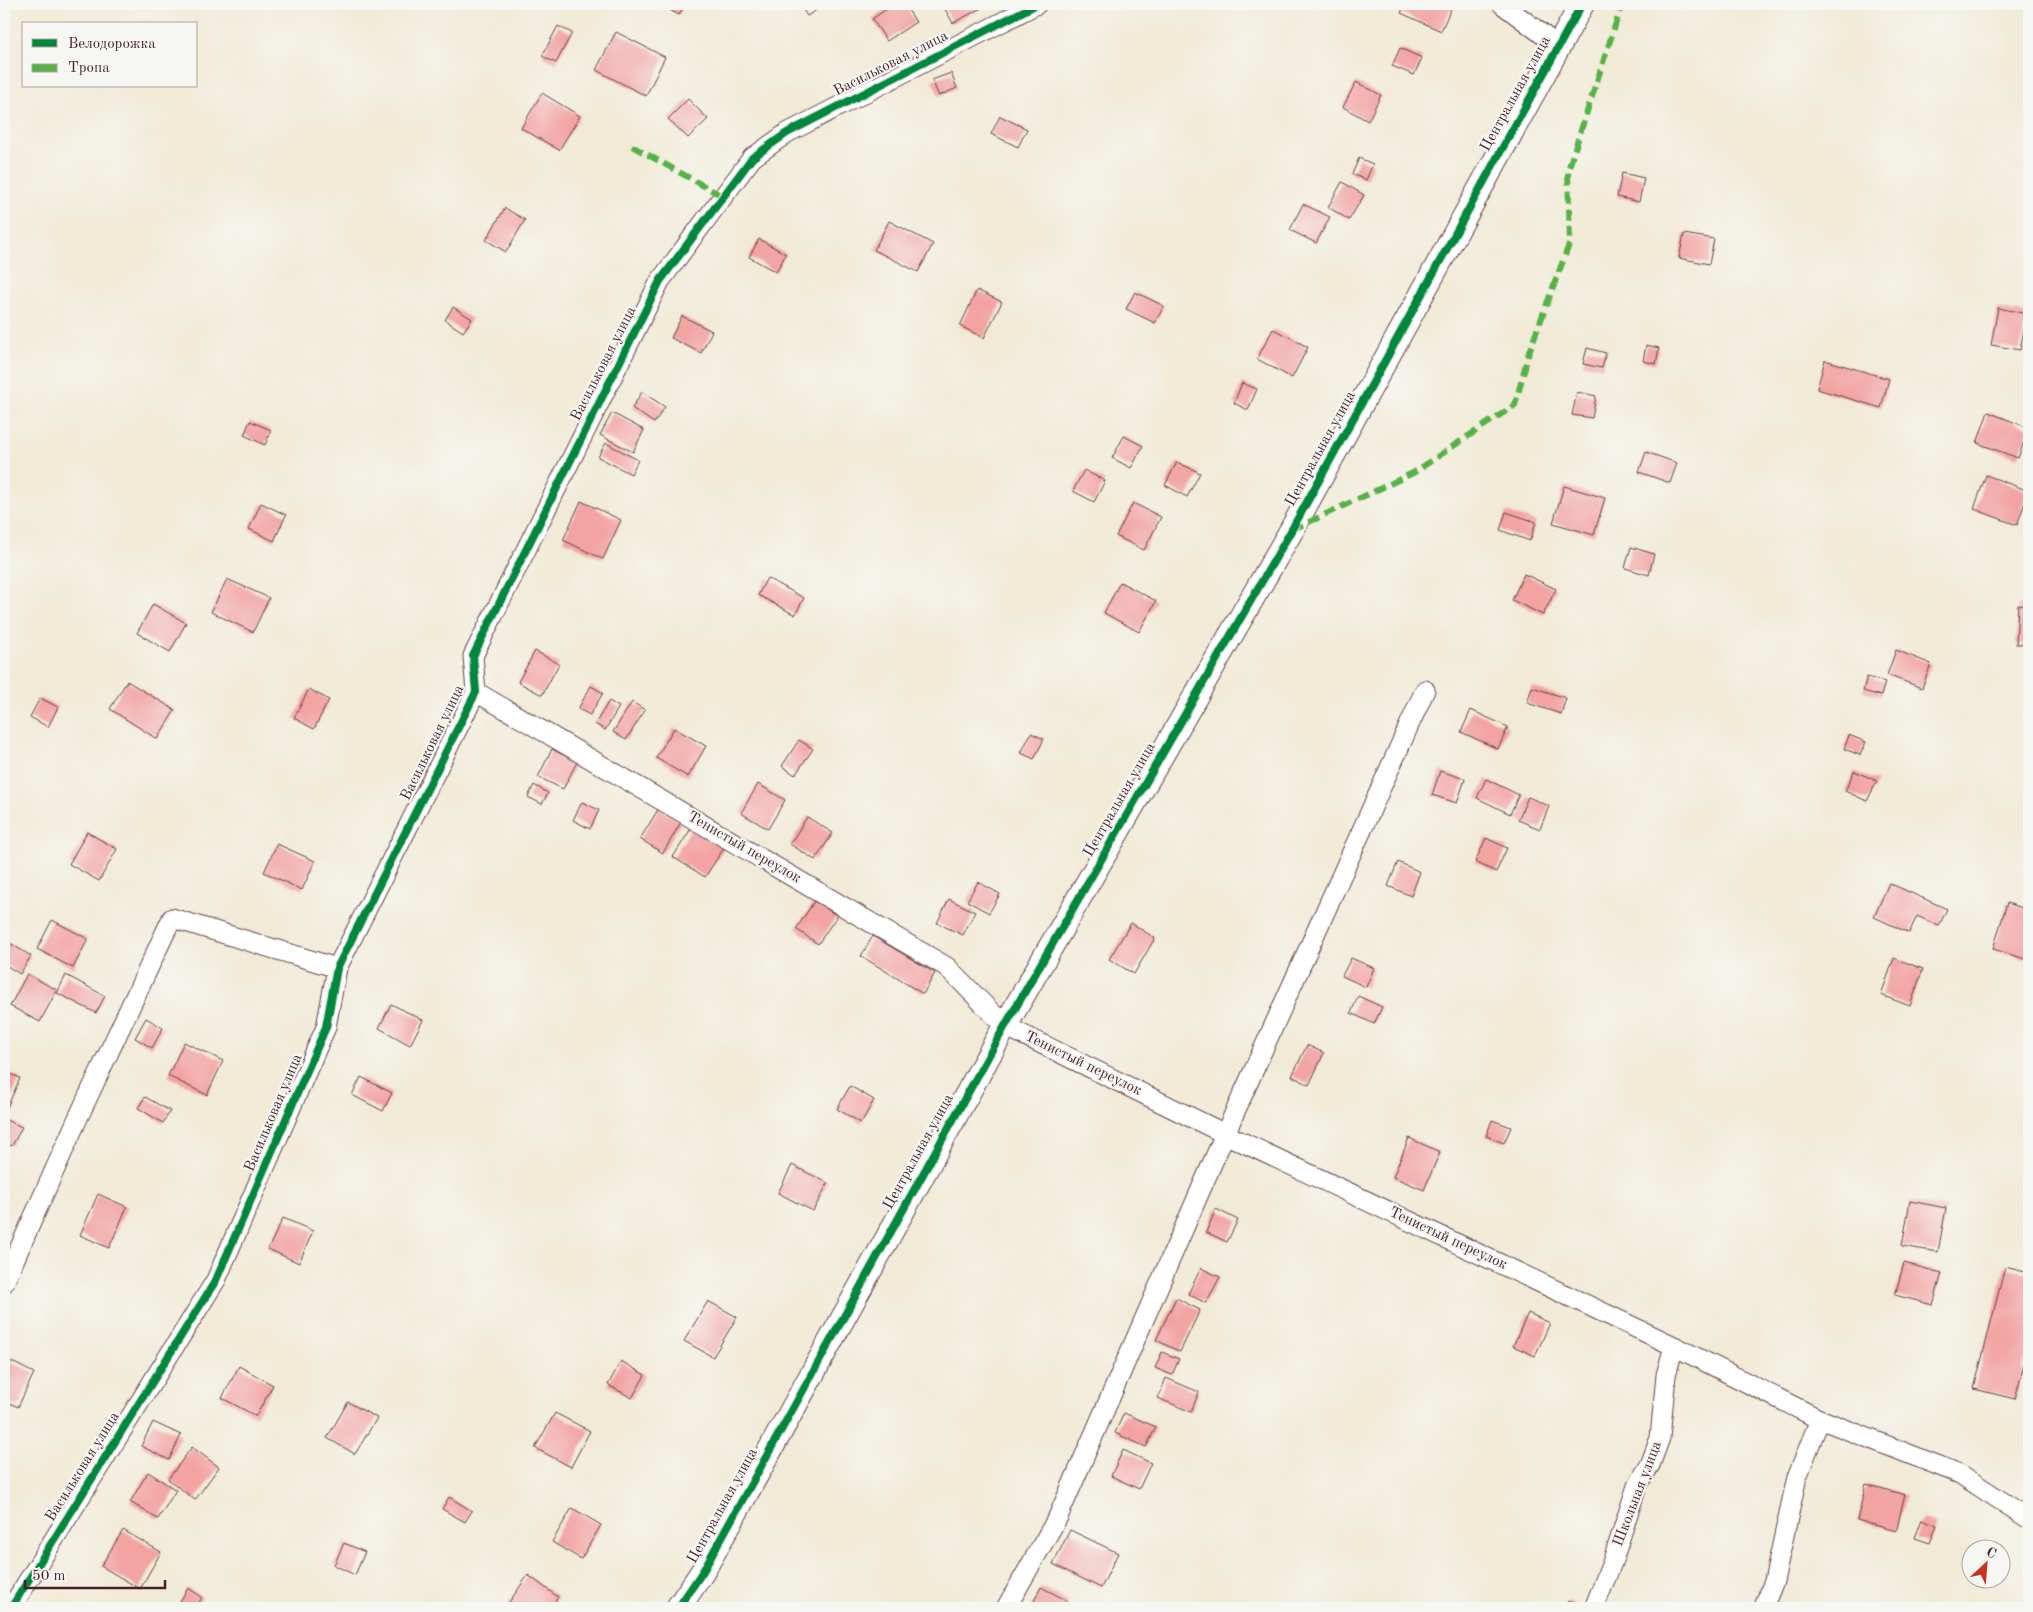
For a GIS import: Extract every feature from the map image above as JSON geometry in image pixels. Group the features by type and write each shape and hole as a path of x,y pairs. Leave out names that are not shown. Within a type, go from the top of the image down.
{"street":[{"name":"Васильковая улица","path":"11,1608 216,1280 326,1027 337,968 476,692 473,656 660,281 752,158 787,133 1037,4"},
{"path":"1502,4 1558,46"},
{"name":"Центральная улица","path":"678,1608 702,1571 1005,1026 1292,531 1582,4"},
{"path":"1006,1608 1058,1517 1225,1134 1425,690"},
{"name":"Тенистый переулок","path":"476,692 947,967 1005,1026 1225,1134 1674,1346 1820,1419 1960,1474 2029,1519"},
{"path":"4,1283 76,1120 172,918 337,968"},
{"name":"Школьная улица","path":"1594,1608 1613,1560 1637,1486 1650,1465 1660,1438 1666,1375 1674,1346"},
{"path":"1763,1608 1774,1581 1797,1478 1820,1419"}],"building":[{"path":"659,4 685,4 679,15"},
{"path":"799,4 821,4 823,6 807,16"},
{"path":"894,4 904,4 916,22 887,41 872,19"},
{"path":"942,4 989,4 953,23"},
{"path":"1405,4 1453,4 1441,31 1401,13"},
{"path":"558,26 572,33 556,63 542,56"},
{"path":"616,32 665,57 646,96 596,70"},
{"path":"1400,48 1422,58 1414,75 1392,66"},
{"path":"951,73 957,88 939,96 932,80"},
{"path":"1356,82 1381,95 1368,121 1343,107"},
{"path":"542,93 580,116 559,150 521,128"},
{"path":"688,99 708,119 688,138 668,119"},
{"path":"1000,116 1027,129 1018,147 991,134"},
{"path":"1359,158 1373,164 1366,180 1352,174"},
{"path":"1622,173 1644,178 1639,202 1617,197"},
{"path":"1342,182 1364,195 1349,220 1328,207"},
{"path":"1303,204 1330,217 1316,243 1290,230"},
{"path":"505,208 525,220 506,252 486,240"},
{"path":"889,221 933,244 918,272 874,250"},
{"path":"1684,234 1714,239 1709,264 1679,258"},
{"path":"759,239 786,254 776,272 749,257"},
{"path":"977,290 1002,302 984,338 960,326"},
{"path":"1135,292 1164,306 1155,323 1126,309"},
{"path":"453,307 472,319 463,332 445,320"},
{"path":"1998,308 2027,314 2020,350 1991,345"},
{"path":"682,316 712,331 701,353 671,338"},
{"path":"1273,329 1308,347 1292,378 1257,359"},
{"path":"1646,345 1659,348 1656,364 1643,361"},
{"path":"1587,348 1606,353 1602,368 1583,364"},
{"path":"1825,360 1889,379 1881,408 1817,389"},
{"path":"1242,383 1257,389 1248,410 1234,403"},
{"path":"642,392 665,407 654,423 632,408"},
{"path":"1577,392 1596,396 1592,418 1572,415"},
{"path":"1988,412 2029,428 2018,458 1977,443"},
{"path":"612,413 644,430 633,452 600,435"},
{"path":"250,421 271,430 265,445 244,435"},
{"path":"1124,436 1143,446 1131,468 1112,458"},
{"path":"606,443 638,460 631,474 598,457"},
{"path":"1646,452 1677,463 1670,483 1639,472"},
{"path":"1177,462 1200,473 1187,497 1165,485"},
{"path":"1084,470 1105,481 1094,502 1073,491"},
{"path":"1986,475 2029,491 2017,525 1974,509"},
{"path":"1564,486 1605,498 1594,535 1553,523"},
{"path":"581,501 621,520 603,559 563,540"},
{"path":"261,503 286,515 274,541 249,529"},
{"path":"1133,503 1161,517 1144,550 1116,536"},
{"path":"1506,512 1536,522 1530,541 1500,530"},
{"path":"1631,547 1654,554 1649,575 1625,568"},
{"path":"1524,574 1556,589 1543,615 1512,600"},
{"path":"767,578 804,598 795,615 758,595"},
{"path":"227,579 269,598 253,632 211,612"},
{"path":"1120,582 1156,601 1139,632 1104,613"},
{"path":"153,604 186,623 170,652 137,633"},
{"path":"2018,605 2029,606 2029,644 2016,644"},
{"path":"1896,650 1931,664 1922,688 1887,675"},
{"path":"535,651 559,664 542,695 518,682"},
{"path":"1867,677 1885,682 1881,696 1863,691"},
{"path":"127,681 175,710 157,739 110,709"},
{"path":"591,686 603,693 590,715 578,709"},
{"path":"1532,687 1566,698 1561,714 1527,703"},
{"path":"309,689 329,700 314,729 294,718"},
{"path":"40,698 58,707 48,727 30,717"},
{"path":"609,701 619,707 605,730 595,724"},
{"path":"632,702 645,710 626,740 613,732"},
{"path":"1471,710 1508,727 1498,749 1461,732"},
{"path":"674,728 706,746 688,777 656,758"},
{"path":"1031,733 1044,739 1034,759 1021,753"},
{"path":"1849,735 1866,742 1860,755 1844,749"},
{"path":"799,740 813,749 795,775 782,766"},
{"path":"552,749 577,762 563,789 538,777"},
{"path":"1440,771 1465,779 1457,803 1432,795"},
{"path":"1854,771 1877,781 1867,801 1845,791"},
{"path":"1486,779 1519,795 1510,814 1477,798"},
{"path":"758,784 785,800 768,829 741,813"},
{"path":"534,785 548,793 542,804 528,797"},
{"path":"1528,797 1549,806 1540,829 1518,820"},
{"path":"582,802 599,810 590,829 573,820"},
{"path":"659,808 681,822 663,853 640,839"},
{"path":"807,817 833,833 815,860 790,844"},
{"path":"694,824 726,845 705,877 673,857"},
{"path":"87,832 117,849 99,881 69,864"},
{"path":"1486,838 1507,848 1496,872 1475,862"},
{"path":"277,844 315,861 302,890 264,872"},
{"path":"1398,862 1420,872 1411,896 1388,886"},
{"path":"978,882 1000,894 989,913 967,901"},
{"path":"1889,883 1947,909 1939,926 1917,916 1909,933 1874,917"},
{"path":"949,899 975,912 963,935 937,923"},
{"path":"815,900 837,916 818,944 796,929"},
{"path":"2007,903 2029,910 2029,944 2025,959 1993,949"},
{"path":"52,920 88,939 73,968 37,949"},
{"path":"1131,923 1155,938 1134,974 1109,959"},
{"path":"873,936 935,973 923,994 861,956"},
{"path":"8,942 31,956 20,974 4,964 4,949"},
{"path":"1351,958 1374,968 1366,987 1342,976"},
{"path":"1894,958 1923,969 1910,1006 1881,995"},
{"path":"27,974 57,990 40,1022 10,1006"},
{"path":"66,975 105,996 96,1013 57,993"},
{"path":"1358,996 1382,1007 1374,1024 1351,1013"},
{"path":"391,1004 423,1020 410,1045 379,1028"},
{"path":"146,1018 163,1028 152,1048 135,1038"},
{"path":"184,1042 223,1061 207,1095 168,1076"},
{"path":"1307,1045 1324,1053 1309,1085 1292,1076"},
{"path":"4,1071 20,1078 6,1110 4,1110"},
{"path":"361,1077 392,1093 383,1111 352,1095"},
{"path":"850,1086 874,1100 861,1123 837,1109"},
{"path":"145,1097 170,1111 163,1123 138,1108"},
{"path":"4,1119 22,1127 12,1146 4,1142"},
{"path":"1492,1120 1511,1127 1504,1143 1486,1136"},
{"path":"1409,1138 1440,1152 1424,1190 1393,1177"},
{"path":"792,1165 828,1183 813,1211 778,1193"},
{"path":"98,1194 127,1207 109,1248 80,1235"},
{"path":"1910,1201 1946,1208 1938,1252 1902,1246"},
{"path":"1216,1209 1238,1220 1227,1242 1206,1232"},
{"path":"283,1218 313,1231 299,1263 268,1249"},
{"path":"1904,1263 1942,1273 1933,1305 1895,1295"},
{"path":"2005,1267 2029,1273 2029,1344 2015,1399 1974,1389"},
{"path":"1201,1268 1220,1277 1206,1303 1188,1294"},
{"path":"1176,1298 1200,1310 1180,1352 1156,1340"},
{"path":"708,1301 737,1317 713,1357 684,1341"},
{"path":"1528,1313 1550,1323 1535,1356 1513,1346"},
{"path":"1162,1352 1179,1359 1172,1375 1155,1368"},
{"path":"4,1358 34,1373 18,1407 4,1400"},
{"path":"621,1361 645,1375 632,1398 608,1385"},
{"path":"239,1366 273,1385 256,1416 222,1398"},
{"path":"1166,1378 1199,1392 1191,1412 1158,1398"},
{"path":"348,1402 377,1418 355,1454 327,1438"},
{"path":"555,1413 590,1431 571,1467 535,1448"},
{"path":"1124,1413 1156,1427 1146,1447 1115,1433"},
{"path":"153,1422 181,1435 169,1460 141,1446"},
{"path":"192,1447 219,1467 195,1500 168,1479"},
{"path":"1123,1450 1151,1463 1139,1489 1111,1476"},
{"path":"148,1472 176,1490 158,1519 130,1502"},
{"path":"1866,1484 1905,1495 1896,1531 1857,1520"},
{"path":"449,1497 472,1511 465,1522 442,1509"},
{"path":"572,1508 601,1525 581,1559 552,1542"},
{"path":"1922,1519 1937,1525 1930,1543 1915,1538"},
{"path":"123,1530 161,1552 140,1589 101,1566"},
{"path":"1070,1530 1118,1553 1101,1588 1053,1564"},
{"path":"344,1543 365,1552 355,1575 334,1565"},
{"path":"528,1575 558,1597 550,1608 505,1608"},
{"path":"1041,1587 1068,1601 1065,1608 1031,1607"},
{"path":"188,1588 202,1597 196,1608 176,1608"},
{"path":"1568,1601 1583,1608 1564,1608"}],"marked path":[{"path":"1292,530 1413,473 1515,405 1529,352 1570,242 1568,170 1622,4"},
{"path":"632,146 722,196"}],"cycle path":[{"path":"11,1608 216,1280 326,1027 337,968 476,692 473,656 660,281 752,158 787,133 1037,4"},
{"path":"678,1608 703,1571 1005,1026 1291,531 1582,4"}]}
